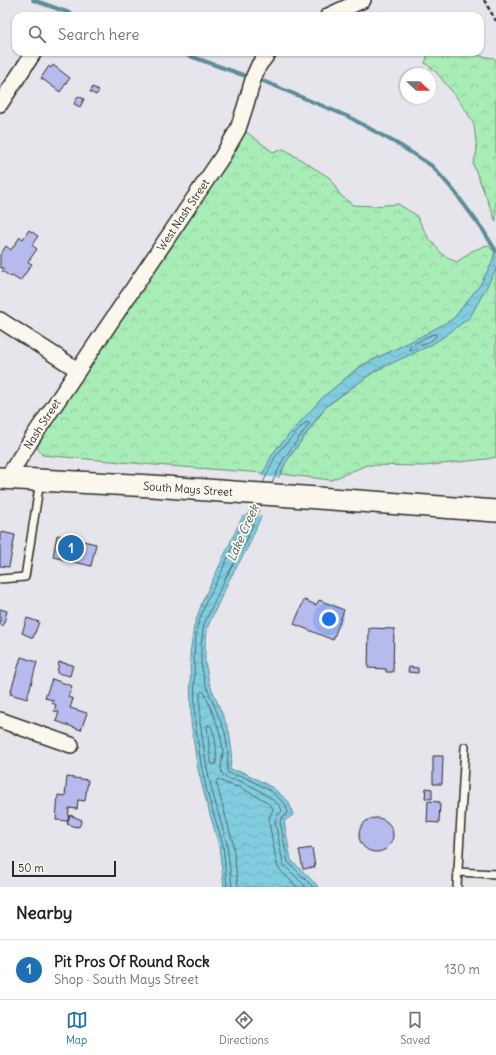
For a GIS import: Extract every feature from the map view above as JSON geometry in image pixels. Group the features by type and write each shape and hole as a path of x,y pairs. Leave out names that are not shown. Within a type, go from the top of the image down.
{"main road":[{"name":"South Mays Street","path":"4,478 152,486 496,511"}],"street":[{"path":"337,12 363,0"},
{"path":"0,104 31,56"},
{"name":"West Nash Street","path":"78,370 222,156 238,129 254,76 266,56"},
{"path":"0,320 78,370"},
{"name":"Nash Street","path":"4,478 78,370"},
{"path":"0,720 71,744"}],"lane":[{"path":"0,579 25,577 40,480"},
{"path":"457,887 465,747"},
{"path":"458,872 496,874"}],"path":[{"path":"484,0 496,22"}],"green space":[{"path":"428,56 481,56 494,58 496,60 496,222 473,164 477,151 474,125 455,95 436,72 436,68 431,68 425,63"},
{"path":"245,131 273,152 284,149 330,178 340,195 353,205 374,206 398,204 416,215 428,237 443,255 457,262 472,251 487,245 495,252 492,263 480,285 453,319 360,366 323,397 277,448 264,473 42,455 37,447 43,436"},
{"path":"496,269 496,457 423,466 367,465 331,480 281,474 286,462 327,406 375,371 431,345 470,317"}],"water":[{"name":"Lake Creek","path":"496,247 496,269 470,317 431,345 375,371 326,406 286,462 248,547 229,580 208,626 205,645 205,662 209,682 229,731 232,752 230,770 243,772 273,788 289,802 293,815 284,821 291,860 319,887 224,887 219,846 197,765 191,722 190,654 194,626 203,600 271,457 277,448 323,397 361,366 453,319 480,285 492,263"}],"pier":[{"path":"260,476 281,478 263,516 242,515"}],"building":[{"path":"53,65 70,78 60,92 41,78 49,66 51,68"},
{"path":"93,87 99,91 96,95 90,92"},
{"path":"78,96 84,99 80,107 74,104"},
{"path":"29,230 38,236 32,245 37,249 28,262 32,264 20,281 2,271 4,269 0,267 0,255 6,246 11,250 20,237 23,239"},
{"path":"2,532 15,535 9,567 0,566 0,534 2,534"},
{"path":"57,535 96,544 91,566 53,557"},
{"path":"304,600 316,605 319,600 344,610 333,640 294,624"},
{"path":"0,609 7,611 3,626 0,625"},
{"path":"27,618 39,622 33,638 22,633"},
{"path":"369,628 394,629 393,672 386,672 386,669 368,668"},
{"path":"21,657 37,662 27,699 10,694"},
{"path":"59,662 73,665 70,676 57,673"},
{"path":"409,667 418,668 418,673 408,672"},
{"path":"52,679 72,686 68,697 73,699 70,708 87,713 81,730 56,721 59,712 54,711 56,705 52,703 53,700 45,698"},
{"path":"433,756 443,756 442,784 433,784"},
{"path":"67,777 88,780 85,801 78,800 77,809 69,808 68,821 56,820 58,795 65,796"},
{"path":"426,788 432,789 432,799 425,798"},
{"path":"428,801 440,802 439,823 427,822"},
{"path":"70,815 82,820 79,827 67,824"},
{"path":"376,818 388,823 393,835 388,847 376,852 364,847 359,835 364,823"},
{"path":"312,848 315,867 303,869 299,850"}],"waterway":[{"path":"33,0 67,12"},
{"path":"190,56 243,75"},
{"path":"263,81 349,117 401,146 432,166 454,191 483,230 496,251"}],"place":[{"name":"Pit Pros Of Round Rock","path":"71,548"}]}
